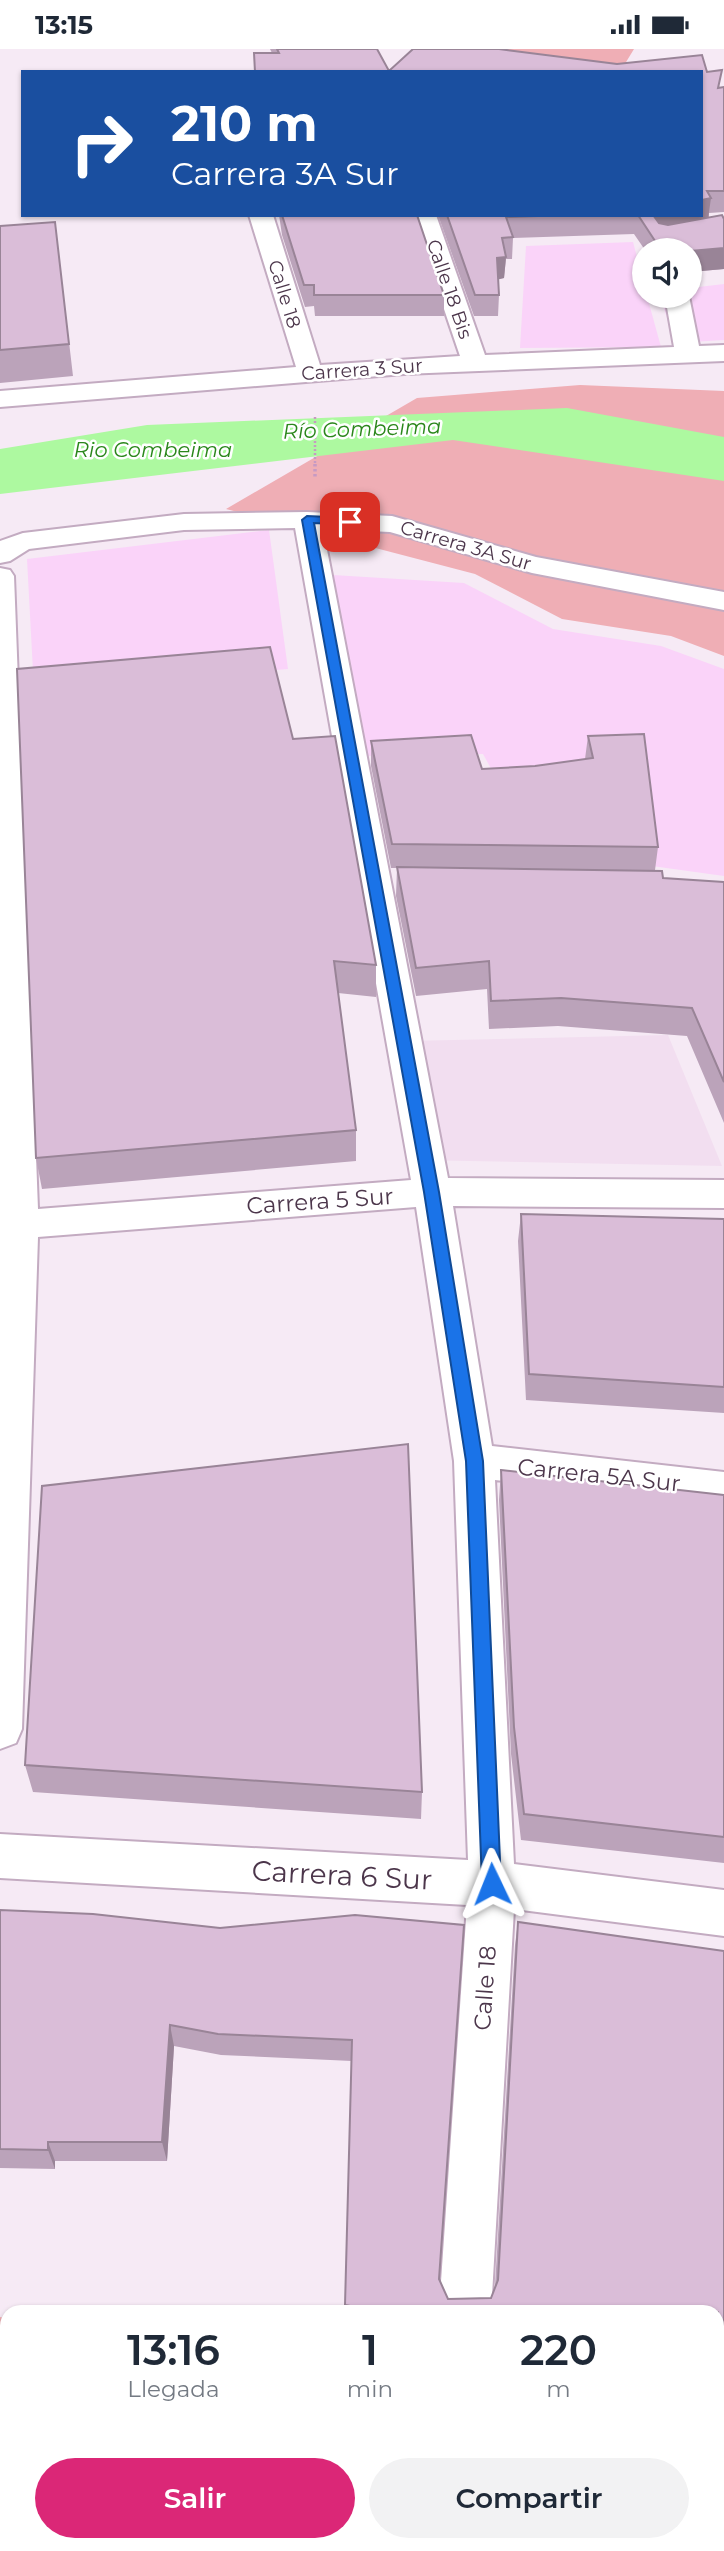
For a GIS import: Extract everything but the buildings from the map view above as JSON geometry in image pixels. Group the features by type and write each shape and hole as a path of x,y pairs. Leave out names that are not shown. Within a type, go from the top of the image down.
{"street":[{"name":"Calle 18","path":"262,217 310,373"},
{"name":"Calle 18 Bis","path":"425,217 475,362"},
{"path":"679,308 688,354"},
{"name":"Carrera 3 Sur","path":"0,399 475,362 724,353"},
{"name":"Calle 18","path":"307,520 389,882 432,1192 474,1461 492,1884 466,2296"},
{"name":"Carrera 3A Sur","path":"0,555 9,547 23,541 184,522 307,520 392,524 532,565 724,601"},
{"path":"0,576 10,1225 0,1729"},
{"name":"Carrera 5 Sur","path":"10,1225 432,1192 724,1194"},
{"name":"Carrera 5A Sur","path":"474,1461 724,1489"},
{"name":"Carrera 6 Sur","path":"0,1856 492,1884 724,1913"}],"path":[{"path":"315,408 316,470"}],"shaded area":[{"path":"435,49 634,49 621,70 388,70"},
{"path":"632,242 632,308 650,308 661,347 520,348 526,246"},
{"path":"724,284 724,340 675,343 664,308 702,308 702,287"},
{"path":"580,385 724,391 724,656 671,636 562,619 475,574 226,509 417,398"},
{"path":"269,530 288,669 34,690 27,559"},
{"path":"333,575 464,583 553,629 661,646 724,669 724,876 623,862 498,781 483,754 362,756"},
{"path":"668,1035 722,1166 415,1160 408,1041"}],"water":[{"name":"Rio Combeima","path":"567,408 724,437 724,481 453,440 0,494 0,449 147,425"}],"route":[{"path":"350,522 307,520 432,1192 474,1461 492,1884"}],"water label":[{"name":"Río Combeima","path":"362,429"}]}
